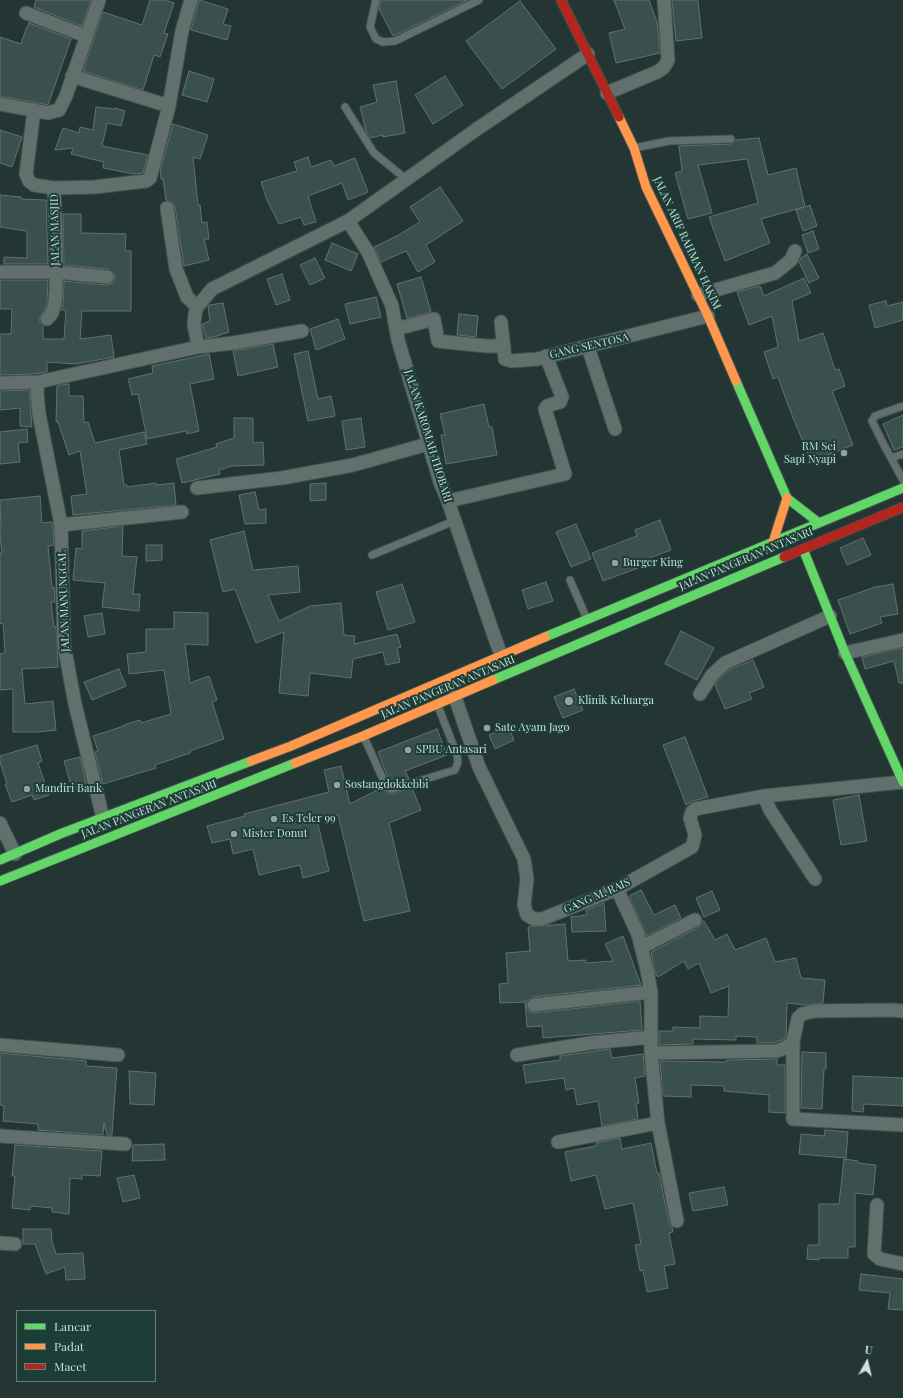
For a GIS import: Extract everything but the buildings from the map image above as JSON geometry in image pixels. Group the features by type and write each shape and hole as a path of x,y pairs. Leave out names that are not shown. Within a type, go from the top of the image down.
{"main road":[{"name":"JALAN ARIF RAHMAN HAKIM","path":"561,0 634,148 646,187 708,316 787,498 819,523"},
{"name":"JALAN PANGERAN ANTASARI","path":"0,860 103,818 291,746 501,655 903,488"},
{"path":"773,542 787,498"},
{"name":"JALAN PANGERAN ANTASARI","path":"0,881 224,793 363,736 692,595 903,507"},
{"path":"803,549 845,653 903,782"},
{"path":"239,766 233,772 233,778 237,784 246,784"},
{"path":"216,775 223,776 227,780 228,787 224,793"}],"street":[{"path":"0,104 48,113 59,110 99,0"},
{"path":"34,110 26,174 29,181 34,185 54,188 95,187 146,181 150,178 169,106 182,31 191,0"},
{"path":"607,93 657,72 666,64 668,60 664,0"},
{"path":"26,13 86,36"},
{"path":"198,347 194,324 195,314 197,307 212,289 348,221 406,179 588,54"},
{"path":"72,76 169,106"},
{"name":"JALAN MASJID","path":"47,320 52,313 55,303 56,235 54,188"},
{"path":"167,208 176,269 188,297 197,307"},
{"name":"JALAN KAROMAH THOBARI","path":"348,221 377,269 392,306 396,329 410,384 428,444 501,655"},
{"path":"698,295 776,273 791,260 796,251"},
{"name":"JALAN MASJID","path":"0,272 56,272 108,277"},
{"name":"GANG SENTOSA","path":"501,322 505,359 512,361 537,359 708,316"},
{"path":"396,329 434,319 438,341 486,346 504,346"},
{"path":"0,383 38,382 198,347 233,343 302,331"},
{"path":"588,347 616,429"},
{"path":"448,501 565,474 545,412 547,406 560,402 562,397 546,356"},
{"name":"JALAN MANUNGGAL","path":"38,382 37,394 39,414 61,525 64,645 75,704 103,818"},
{"path":"197,488 282,478 353,465 428,444"},
{"path":"61,525 182,512"},
{"path":"700,694 712,675 725,663 830,616"},
{"path":"845,653 903,640"},
{"name":"GANG M. RAIS","path":"455,697 479,767 524,859 527,879 524,905 527,915 534,919 542,919 617,889 692,846 695,835 690,818 695,809 764,796 903,782"},
{"path":"764,796 770,810 815,879"},
{"path":"0,823 15,854"},
{"path":"617,889 638,934 651,992 651,1053 658,1123 677,1221"},
{"path":"642,947 695,920"},
{"path":"534,1005 651,992"},
{"path":"903,1011 814,1010 802,1014 798,1018 793,1042 793,1119 903,1125"},
{"path":"517,1054 590,1043 651,1038"},
{"path":"651,1053 777,1051 787,1048 793,1042"},
{"path":"0,1045 118,1055"},
{"path":"558,1142 658,1123"},
{"path":"0,1136 126,1144"},
{"path":"877,1205 874,1254 880,1259 903,1264"},
{"path":"0,1242 15,1244"}],"lane":[{"path":"376,0 370,27 376,39 383,42 395,41 479,0"},
{"path":"345,107 374,153 406,179"},
{"path":"634,148 669,141 731,138"},
{"path":"903,406 875,416 872,421 903,480"},
{"path":"892,458 903,454"},
{"path":"372,555 454,521"},
{"path":"570,580 588,619"},
{"path":"363,736 386,786 391,789 454,770 458,762 457,755 437,704"}],"traffic: fast":[{"path":"736,381 787,498 819,523"},
{"path":"545,637 903,488"},
{"path":"803,549 845,653 903,782"},
{"path":"493,680 784,557"},
{"path":"0,860 60,834 251,761"},
{"path":"0,881 295,763"}],"traffic: slow":[{"path":"619,117 634,148 646,187 708,316 736,381"},
{"path":"773,542 787,498"},
{"path":"251,761 291,746 545,637"},
{"path":"295,763 363,736 493,680"}],"traffic: jam":[{"path":"561,0 619,117"},
{"path":"784,557 903,507"}],"place":[{"name":"RM Sei Sapi Nyapi","path":"844,453"},
{"name":"Burger King","path":"615,563"},
{"name":"Klinik Keluarga","path":"569,701"},
{"name":"Sate Ayam Jago","path":"487,728"},
{"name":"SPBU Antasari","path":"408,750"},
{"name":"Sostangdokkebbi","path":"337,785"},
{"name":"Mandiri Bank","path":"27,789"},
{"name":"Es Teler 99","path":"274,819"},
{"name":"Mister Donut","path":"234,834"}]}
